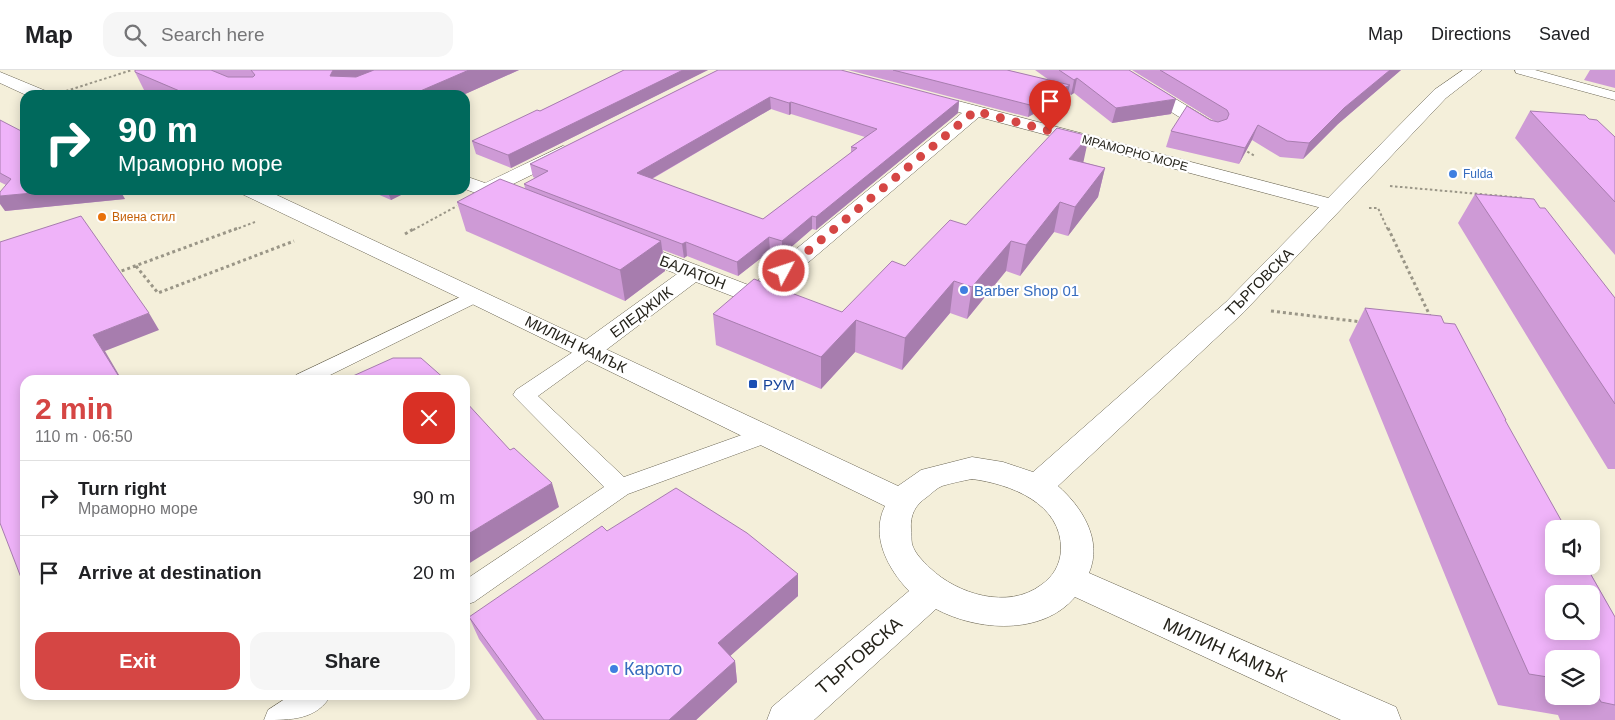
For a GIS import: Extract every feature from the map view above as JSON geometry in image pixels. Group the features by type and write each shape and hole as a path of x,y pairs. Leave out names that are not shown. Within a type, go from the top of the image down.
{"street":[{"path":"1116,70 1213,130"},
{"name":"ТЪРГОВСКА","path":"1037,487 1235,307 1440,94 1474,70"},
{"path":"0,77 29,90"},
{"name":"МРАМОРНО МОРЕ","path":"937,101 1334,205"},
{"name":"БАЛАТОН","path":"612,240 754,296 975,111"},
{"path":"486,190 575,146"},
{"path":"470,184 540,212"},
{"name":"МИЛИН КАМЪК","path":"260,195 589,350 902,501"},
{"name":"ЕЛЕДЖИК","path":"589,350 693,273"},
{"path":"972,468 994,470 1017,477 1037,487 1053,499 1065,514 1074,530 1078,547 1076,564 1069,579 1055,595 1034,606 1010,612 983,611 956,604 932,592 913,576 900,557 894,537 894,518 902,501 914,487 931,477 950,470 972,468"},
{"name":"МИЛИН КАМЪК","path":"1069,579 1382,720"},
{"name":"ТЪРГОВСКА","path":"786,720 932,592"}],"lane":[{"path":"1522,70 1615,96"},
{"path":"313,375 475,296"},
{"path":"589,350 524,396 620,488"},
{"path":"470,591 620,488 764,435"},
{"path":"279,720 309,700"}],"path":[{"path":"69,90 132,70"},
{"path":"1355,183 1524,198"},
{"path":"376,249 486,190"},
{"path":"1334,205 1378,208 1433,322"},
{"path":"109,276 291,210"},
{"path":"136,266 158,293 330,228"},
{"path":"1235,307 1370,322"}],"building":[{"path":"135,70 211,70 228,77 253,77 255,75 251,70 333,70 330,76 356,77 374,70 469,70 423,90 177,90 135,72"},
{"path":"624,70 683,70 508,155 472,141 537,110 540,111"},
{"path":"718,70 841,70 959,101 816,217 812,216 782,241 769,237 737,262 686,242 682,244 524,184 548,171 530,164","holes":["770,97 791,102 877,129 851,147 857,148 763,219 637,173"]},
{"path":"893,70 1007,70 1070,85 1030,105"},
{"path":"1059,70 1129,70 1176,99 1116,108 1077,78 1074,80"},
{"path":"1160,70 1390,70 1344,108 1309,143 1287,141 1258,125 1245,148 1171,131 1187,106 1210,120 1218,122 1227,119 1229,114 1227,110"},
{"path":"1530,111 1585,115 1589,119 1597,120 1615,137 1615,202"},
{"path":"0,120 20,130 20,194 0,196 0,192 11,179 0,173"},
{"path":"1057,128 1089,136 1069,159 1105,168 1075,207 1060,202 1026,245 1011,241 972,287 954,281 905,338 856,320 821,357 713,314 754,279 842,312 892,261 905,266 950,220 966,225"},
{"path":"500,179 661,241 620,270 457,202"},
{"path":"1475,194 1534,199 1540,208 1545,208 1615,298 1615,404"},
{"path":"81,216 149,313 93,335 118,375 20,375 20,575 0,523 0,242"},
{"path":"1365,308 1441,316 1444,323 1455,324 1505,420 1561,520 1545,520 1545,575 1591,575 1597,585 1545,585 1545,640 1600,640 1600,591 1615,617 1615,705 1600,700 1600,650 1545,650 1545,677 1529,674"},
{"path":"393,358 421,358 440,375 355,375"},
{"path":"470,406 510,450 514,448 552,483 470,533"},
{"path":"676,488 747,533 798,574 718,643 735,661 669,720 544,720 470,616 602,526 607,531"}],"place":[{"name":"Fulda","path":"1453,174"},
{"name":"Виена стил","path":"102,217"},
{"name":"Barber Shop 01","path":"964,290"},
{"name":"РУМ","path":"753,384"},
{"name":"Карото","path":"614,669"}],"route":[{"path":"784,271 975,111 1050,131"}]}
